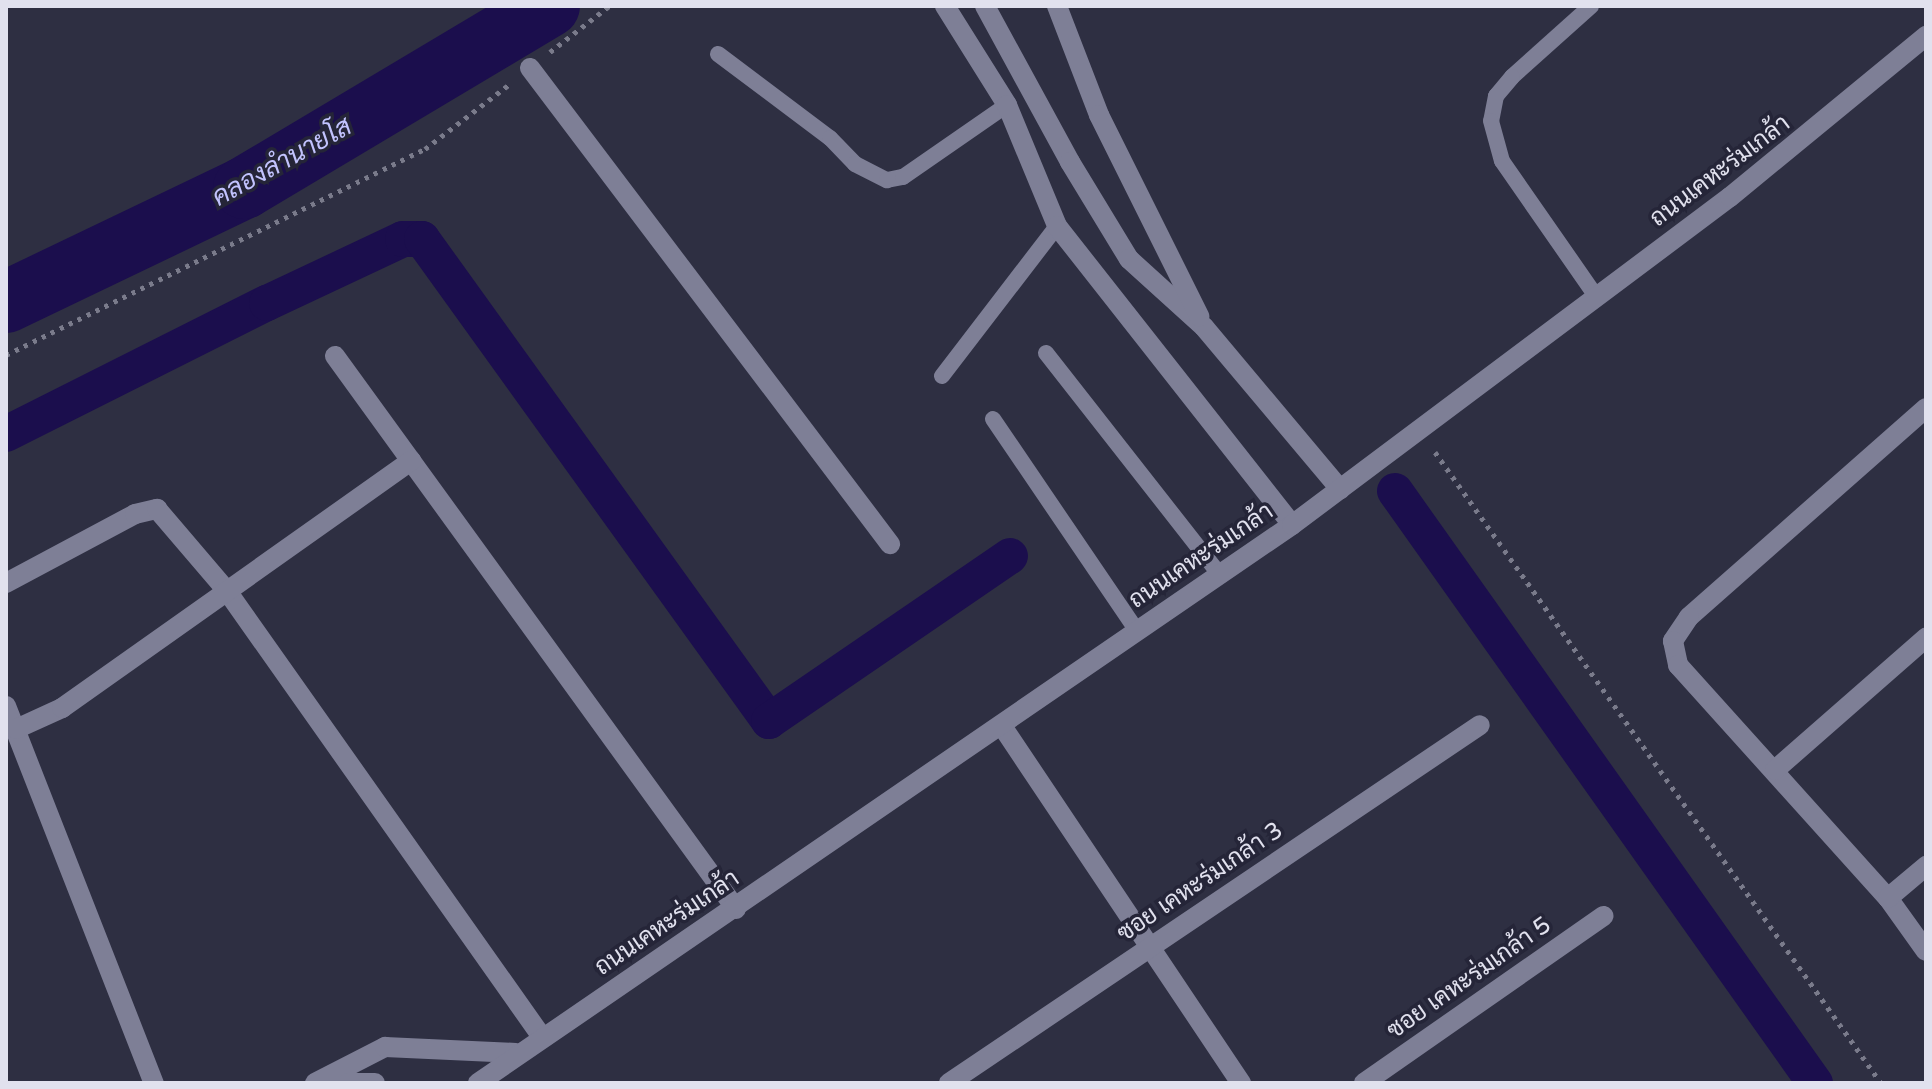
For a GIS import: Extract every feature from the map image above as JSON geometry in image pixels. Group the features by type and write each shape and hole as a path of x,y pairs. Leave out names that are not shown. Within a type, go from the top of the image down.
{"street":[{"path":"945,6 1007,105 1057,226 1292,525"},
{"path":"985,6 1129,259 1204,327 1340,489"},
{"path":"1057,6 1099,115 1204,327"},
{"name":"ถนนเคหะร่มเกล้า","path":"478,1083 516,1053 736,909 1292,525 1808,136 1926,36"},
{"path":"530,68 890,544"},
{"path":"335,356 736,909"},
{"path":"1926,408 1689,617 1673,641 1678,665 1888,898 1926,951"},
{"path":"16,729 62,708 411,461"},
{"path":"6,583 150,508 164,517 227,591 542,1037"},
{"path":"1775,770 1926,638"},
{"path":"6,706 154,1083"},
{"name":"ซอย เคหะร่มเกล้า 3","path":"949,1083 1480,725"},
{"path":"1002,726 1241,1083"},
{"path":"1888,898 1926,866"},
{"name":"ซอย เคหะร่มเกล้า 5","path":"1364,1083 1603,916"},
{"path":"315,1083 385,1047 516,1053"},
{"path":"348,1083 375,1083"}],"lane":[{"path":"1591,6 1512,77 1496,96 1491,121 1502,161 1596,296"},
{"path":"718,54 830,138 855,164 887,180 903,177 1007,105"},
{"path":"942,376 1057,226"},
{"path":"1046,353 1221,576"},
{"path":"993,419 1137,631"}],"path":[{"path":"6,355 425,149 609,6"},
{"path":"1419,428 1881,1083"}],"waterway":[{"name":"คลองลำนายโส","path":"6,302 244,188 549,6"},
{"path":"6,434 267,303 403,239 422,239 769,721 1010,556"},
{"path":"1395,491 1815,1083"}]}
